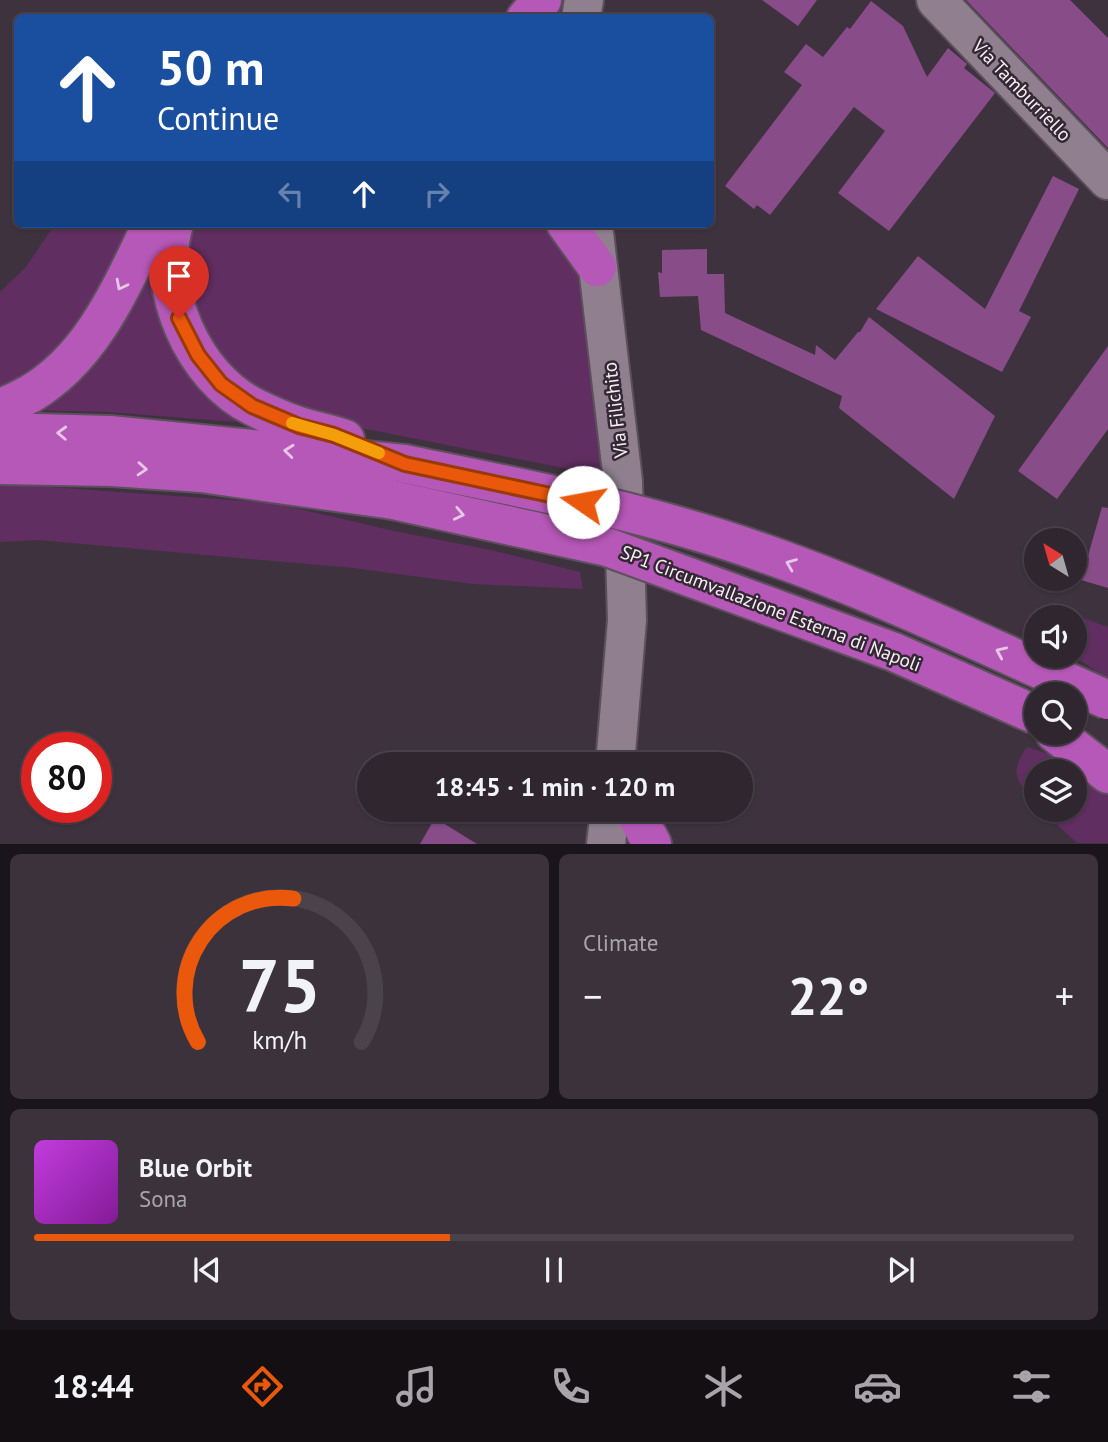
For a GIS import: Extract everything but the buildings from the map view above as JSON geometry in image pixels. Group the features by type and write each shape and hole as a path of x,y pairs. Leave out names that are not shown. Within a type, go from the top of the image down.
{"highway":[{"path":"530,14 542,0"},
{"path":"0,407 10,405 42,387 83,348 106,315 150,228"},
{"path":"173,228 171,282 179,318 198,355 221,384 252,406 405,464"},
{"path":"569,228 597,267"},
{"name":"SP1 Circumvallazione Esterna di Napoli","path":"0,432 110,435 405,464 636,513 766,554 915,614 1108,700"},
{"name":"SP1 Circumvallazione Esterna di Napoli","path":"0,465 111,467 201,473 393,500 607,547 894,652 1024,711"},
{"path":"640,822 652,844"}],"street":[{"name":"Via Tamburriello","path":"936,0 1108,180"},
{"name":"Via Filichito","path":"593,228 623,481 627,620 616,752"},
{"path":"606,844 609,822"}],"shaded area":[{"path":"52,228 133,228 79,337 45,366 0,389 0,292 26,267"},
{"path":"185,228 554,228 576,267 588,301 604,476 346,425 288,410 235,378 193,321"},
{"path":"152,251 250,423 107,412 28,410"},
{"path":"22,485 274,503 580,572 583,589 473,584 353,568 38,540 0,542 0,486"},
{"path":"1087,620 1108,627 1108,679 1087,665"},
{"path":"1027,747 1064,759 1024,759 1024,790 1017,771"},
{"path":"1087,772 1108,784 1108,843 1077,843 1054,822 1087,822"}],"slow traffic":[{"path":"292,423 334,435 379,453"}],"route":[{"path":"179,318 198,355 221,384 252,406 405,464 583,502"}]}
